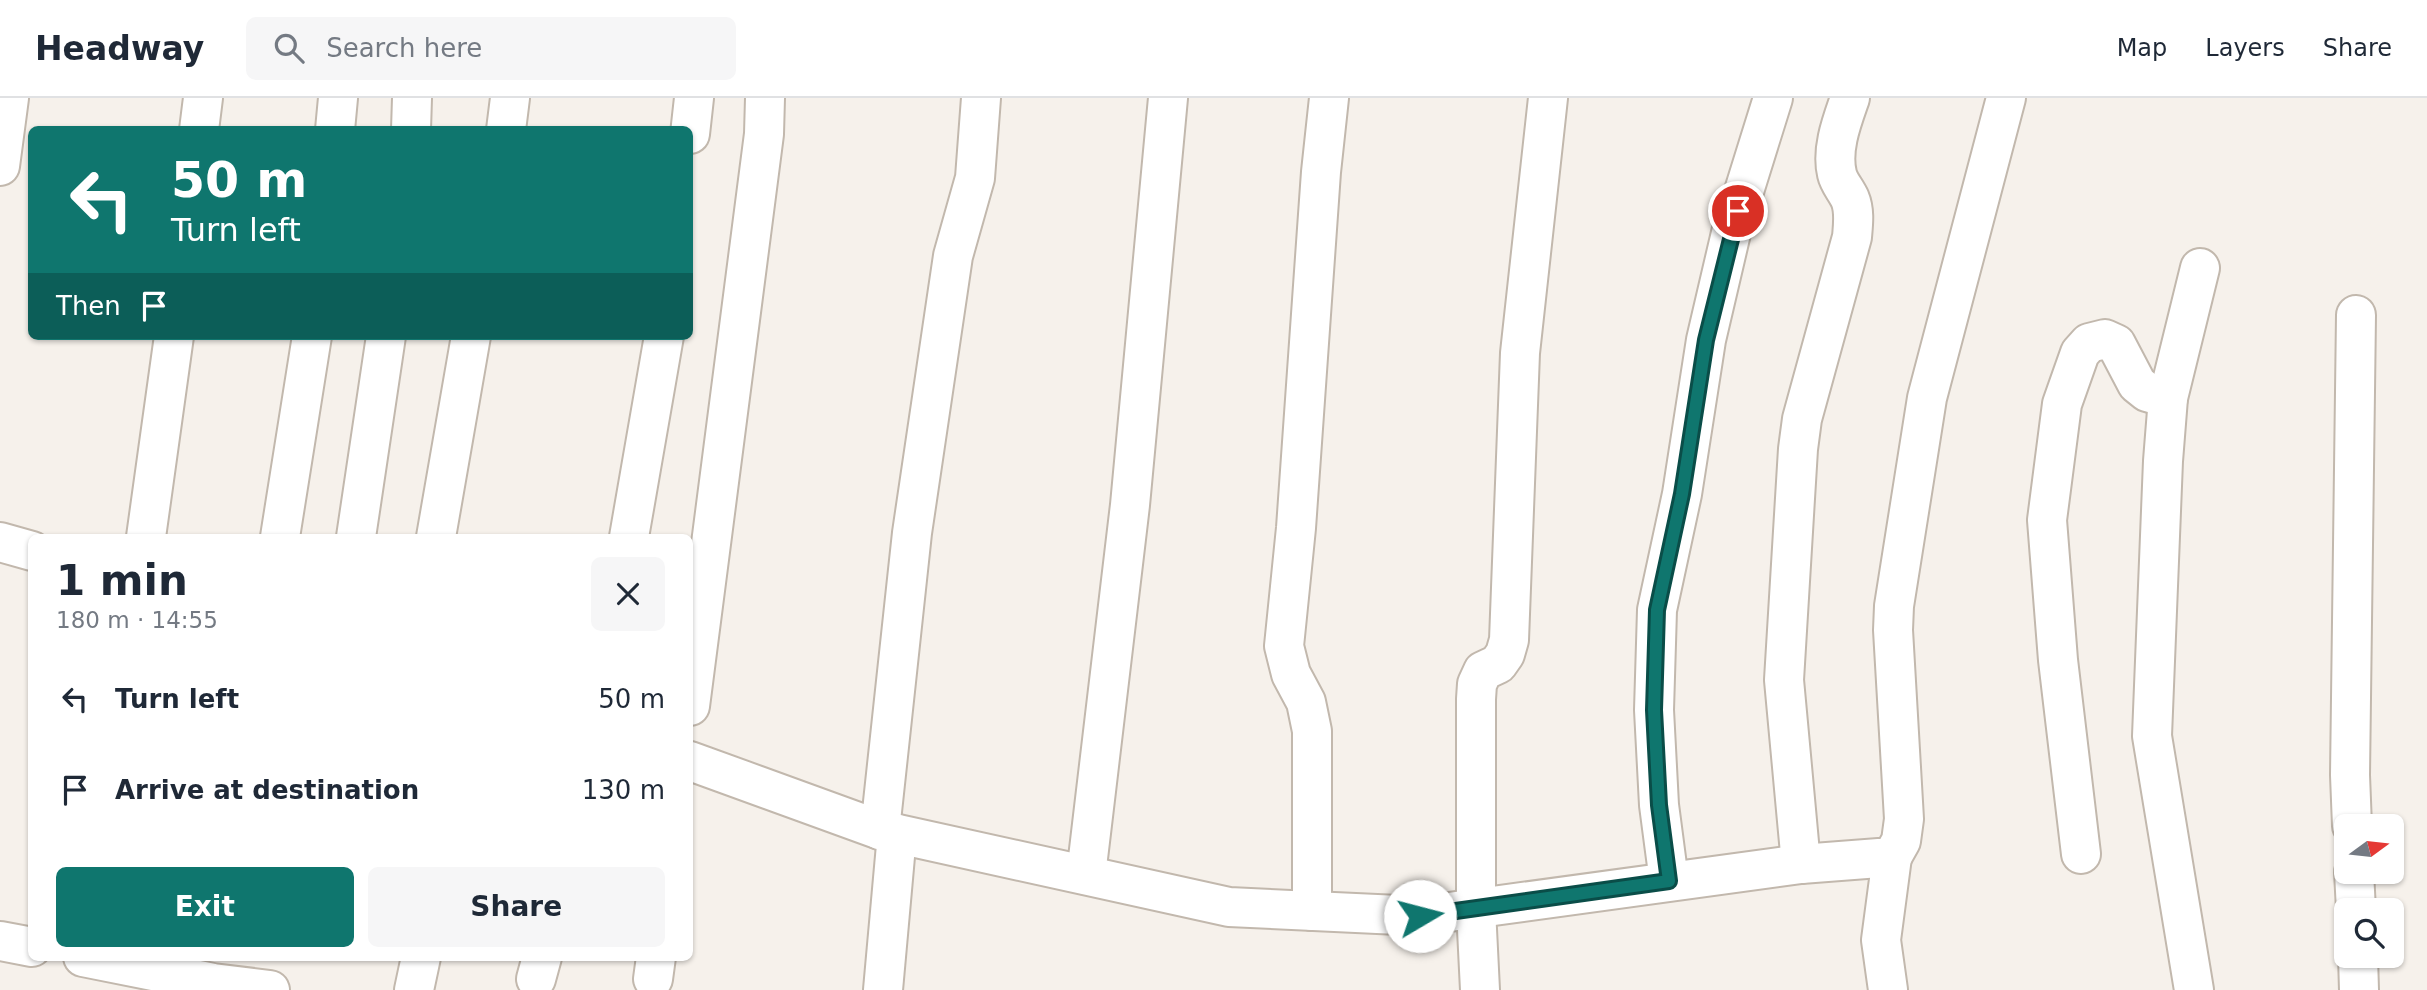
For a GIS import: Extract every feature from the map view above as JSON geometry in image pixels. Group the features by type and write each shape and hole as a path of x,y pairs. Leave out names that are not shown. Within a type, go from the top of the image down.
{"street":[{"path":"0,166 9,98"},
{"path":"200,126 203,98"},
{"path":"335,126 338,98"},
{"path":"411,126 412,98"},
{"path":"506,126 510,98"},
{"path":"691,126 694,98"},
{"path":"693,683 764,134 765,98"},
{"path":"883,990 888,832 912,533 953,256 975,178 981,98"},
{"path":"1086,875 1131,492 1168,98"},
{"path":"1312,911 1312,731 1306,702 1291,674 1283,646 1296,528 1321,172 1329,98"},
{"path":"1480,982 1476,908 1477,684 1483,671 1498,664 1505,654 1509,640 1520,353 1548,98"},
{"path":"1669,881 1659,805 1654,710 1657,610 1682,494 1706,340 1731,233 1773,98"},
{"path":"1801,864 1784,680 1798,449 1802,419 1852,237 1851,202 1837,173 1836,156 1839,132 1850,98"},
{"path":"1888,990 1881,940 1892,857 1901,841 1904,819 1894,607 1927,398 2006,98"},
{"path":"2194,990 2152,736 2168,398 2200,268"},
{"path":"2352,814 2356,314"},
{"path":"2081,854 2058,660 2047,520 2062,404 2080,354 2089,343 2105,339 2116,344 2137,384 2147,391 2168,398"},
{"path":"146,534 173,340"},
{"path":"280,534 311,340"},
{"path":"356,534 385,340"},
{"path":"437,534 470,340"},
{"path":"630,534 663,340"},
{"path":"0,542 28,550"},
{"path":"693,762 888,832 1229,906 1420,916 1801,864 1892,857"},
{"path":"0,941 28,946"},
{"path":"99,961 143,972 215,977 270,990"},
{"path":"414,990 420,961"},
{"path":"2358,968 2359,990"}],"route":[{"path":"1420,916 1669,881 1659,805 1654,710 1657,610 1682,494 1706,340 1738,211"}]}
